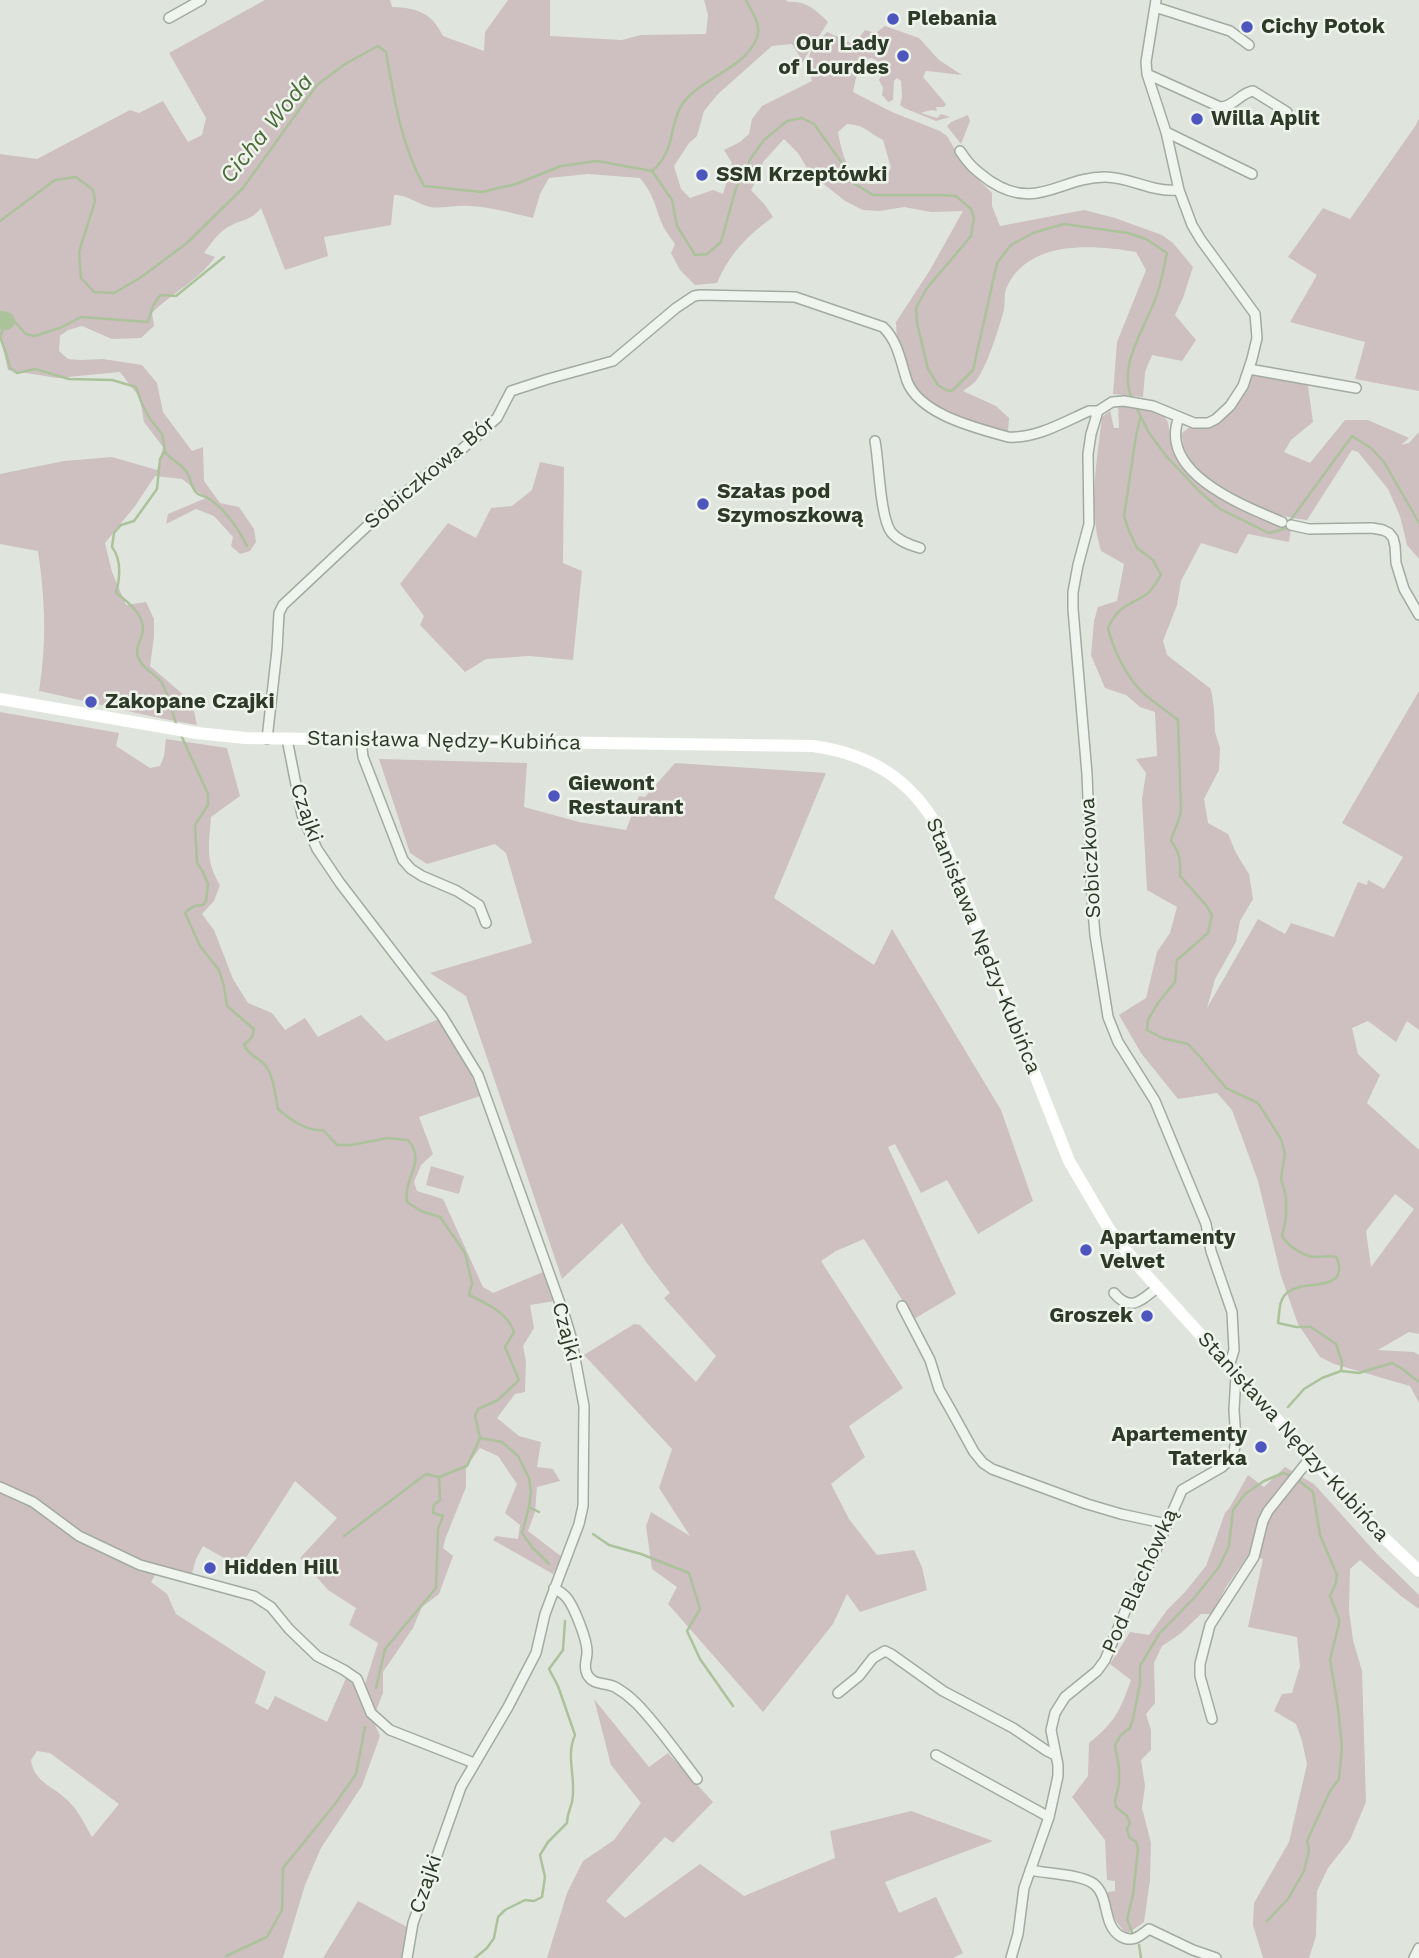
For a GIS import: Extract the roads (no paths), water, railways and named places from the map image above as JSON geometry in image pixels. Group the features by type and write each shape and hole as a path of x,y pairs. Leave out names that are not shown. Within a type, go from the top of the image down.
{"street":[{"path":"169,18 201,0"},
{"path":"1098,411 1112,402 1124,401 1149,405 1199,424 1216,419 1223,413 1237,396 1249,369 1256,338 1255,314 1192,225 1179,190 1146,62 1155,3 1230,31 1249,45"},
{"path":"1147,74 1220,107 1228,107 1245,94 1253,92 1287,112"},
{"path":"1166,132 1252,174"},
{"path":"960,150 971,167 1000,188 1011,192 1041,192 1102,177 1114,177 1160,190 1179,190"},
{"name":"Sobiczkowa Bór","path":"267,739 279,614 283,605 380,514 497,418 512,391 613,362 694,296 795,297 883,327 900,357 912,391 924,403 955,419 1008,437 1017,438 1040,433 1089,411 1098,411"},
{"path":"1249,369 1356,388"},
{"name":"Sobiczkowa","path":"1098,411 1088,454 1089,524 1073,592 1087,774 1095,935 1108,1017 1118,1042 1155,1101 1206,1224 1211,1251 1232,1312 1232,1371"},
{"path":"1180,417 1175,430 1182,457 1197,475 1218,492 1242,505 1309,529 1371,528 1389,533 1393,538 1396,562 1404,589 1419,615"},
{"path":"875,441 886,519 892,533 907,544 920,548"},
{"name":"Stanisława Nędzy-Kubińca","path":"0,699 197,733 267,739 813,746 849,754 876,765 892,775 920,800 938,828 1071,1164 1109,1229 1157,1288 1232,1371 1386,1540 1419,1571"},
{"name":"Czajki","path":"287,740 302,816 317,849 442,1016 478,1075 566,1320 584,1406 583,1506 579,1524 545,1614 536,1653 461,1787 413,1923 407,1958"},
{"path":"362,740 363,757 403,860 422,876 457,891 479,905 486,923"},
{"path":"1114,1293 1126,1304 1134,1304 1157,1288"},
{"path":"902,1306 930,1360 939,1389 974,1452 983,1463 992,1469 1087,1504 1167,1524"},
{"name":"Pod Blachówką","path":"1011,1958 1018,1934 1024,1888 1049,1816 1058,1776 1051,1730 1055,1713 1065,1697 1097,1671 1105,1660 1182,1490 1210,1475 1233,1457 1236,1440 1232,1371"},
{"path":"1212,1719 1200,1676 1200,1664 1210,1625 1254,1557 1262,1521 1268,1511 1311,1457"},
{"path":"0,1487 33,1502 79,1536 140,1565 254,1596 271,1607 317,1656 356,1679 371,1713 384,1726 474,1763"},
{"path":"554,1588 569,1600 576,1617 587,1646 584,1665 589,1677 595,1682 615,1688 637,1704 697,1779"},
{"path":"838,1693 859,1676 873,1658 884,1651 943,1691 1003,1722 1055,1755"},
{"path":"936,1755 1049,1816"},
{"path":"1031,1870 1079,1878 1097,1886 1103,1897 1109,1922 1122,1937 1135,1939 1149,1929 1216,1958"},
{"path":"1414,1958 1419,1948"}],"waterway":[{"path":"652,171 665,155 683,103 701,86 742,59 756,40 757,25 746,0"},
{"name":"Cicha Woda","path":"0,221 55,180 76,177 93,190 95,201 79,252 81,278 94,292 114,293 140,278 187,243 243,188 317,85 345,64 378,46 386,52 404,138 424,186 482,192 516,184 561,166 597,161 652,171 672,200 677,226 695,255 707,254 721,242 736,188 751,158 764,140 787,121 802,118 814,124 844,166 850,181 873,195 956,196 971,209 974,218 971,236 927,288 916,308 928,369 938,385 946,390 952,391 973,370 997,263 1011,245 1033,233 1064,224 1128,233 1146,239 1167,253 1158,291 1130,359 1128,387 1133,401"},
{"path":"177,726 162,683 141,663 138,656 142,624 137,612 116,593 119,569 112,547 114,533 121,525 134,521 157,489 160,459 165,451 162,434 150,419 136,387 112,380 69,379 35,369 17,373 10,368 0,337 6,321 14,321 26,334 34,336 60,328 81,317 148,322 160,295 176,296 224,257"},
{"path":"0,320 6,321"},
{"name":"Cicha Woda","path":"1136,407 1149,433 1167,457 1200,492 1220,509 1269,533 1284,529 1352,436 1371,448 1384,462 1419,523"},
{"path":"1140,419 1124,516 1137,548 1153,560 1161,575 1147,594 1120,610 1108,628 1121,662 1136,686 1178,720 1181,810 1171,841 1179,857 1180,876 1212,915 1208,933 1177,960 1175,982 1148,1020 1147,1030 1162,1038 1188,1044 1226,1088 1258,1103 1281,1139 1285,1154 1281,1178 1286,1197 1286,1218 1282,1236 1302,1253 1313,1257 1334,1256 1338,1260 1339,1270 1334,1279 1326,1283 1298,1287 1285,1295 1280,1306 1278,1323 1311,1327 1336,1344 1342,1362 1341,1371 1359,1373 1392,1363 1419,1382"},
{"path":"165,451 187,473 195,491 214,502 225,513 247,546"},
{"path":"181,735 208,794 208,805 195,825 197,863 208,884 206,901 185,913 200,946 219,970 227,1006 254,1029 252,1037 244,1045 268,1069 278,1109 305,1127 323,1130 337,1145 388,1138 408,1140 413,1148 415,1163 408,1185 407,1202 421,1211 440,1217 465,1253 472,1283 469,1295 502,1314 514,1332 505,1347 519,1380 498,1400 478,1409 475,1416 480,1438 502,1442 518,1456 529,1478 531,1491 522,1533 549,1564"},
{"path":"1288,1407 1304,1389 1341,1371"},
{"path":"376,1688 385,1649 436,1588 438,1529 443,1516 433,1513 434,1505 440,1500 439,1477 467,1466 480,1438"},
{"path":"1133,1935 1127,1919 1133,1895 1138,1849 1136,1842 1129,1837 1127,1829 1130,1823 1127,1816 1116,1807 1119,1768 1115,1745 1121,1735 1130,1728 1133,1719 1140,1683 1140,1666 1159,1634 1195,1597 1219,1567 1229,1546 1233,1510 1245,1494 1264,1481 1283,1473 1289,1475"},
{"path":"344,1536 426,1474 439,1477"},
{"path":"1267,1921 1288,1899 1304,1871 1309,1850 1307,1841 1330,1791 1339,1779 1342,1747 1330,1659 1339,1624 1330,1596 1337,1575 1320,1535 1313,1492 1298,1480"},
{"path":"529,1507 539,1512"},
{"path":"593,1534 609,1545 689,1573 700,1609 687,1631 700,1659 733,1706"},
{"path":"475,1958 494,1938 498,1917 505,1910 525,1900 534,1901 542,1897 545,1877 540,1855 548,1842 567,1823 573,1793 571,1752 575,1735 558,1686 549,1669 563,1650 565,1621"},
{"path":"226,1956 267,1937 282,1910 283,1868 356,1774 365,1727"},
{"path":"1139,1945 1141,1958"}],"place":[{"name":"Plebania","path":"893,19"},
{"name":"Cichy Potok","path":"1247,27"},
{"name":"Our Lady of Lourdes","path":"903,56"},
{"name":"Willa Aplit","path":"1197,119"},
{"name":"SSM Krzeptówki","path":"702,175"},
{"name":"Szałas pod Szymoszkową","path":"703,504"},
{"name":"Zakopane Czajki","path":"91,702"},
{"name":"Giewont Restaurant","path":"554,796"},
{"name":"Apartamenty Velvet","path":"1086,1250"},
{"name":"Groszek","path":"1147,1316"},
{"name":"Apartementy Taterka","path":"1261,1447"},
{"name":"Hidden Hill","path":"210,1568"}]}
